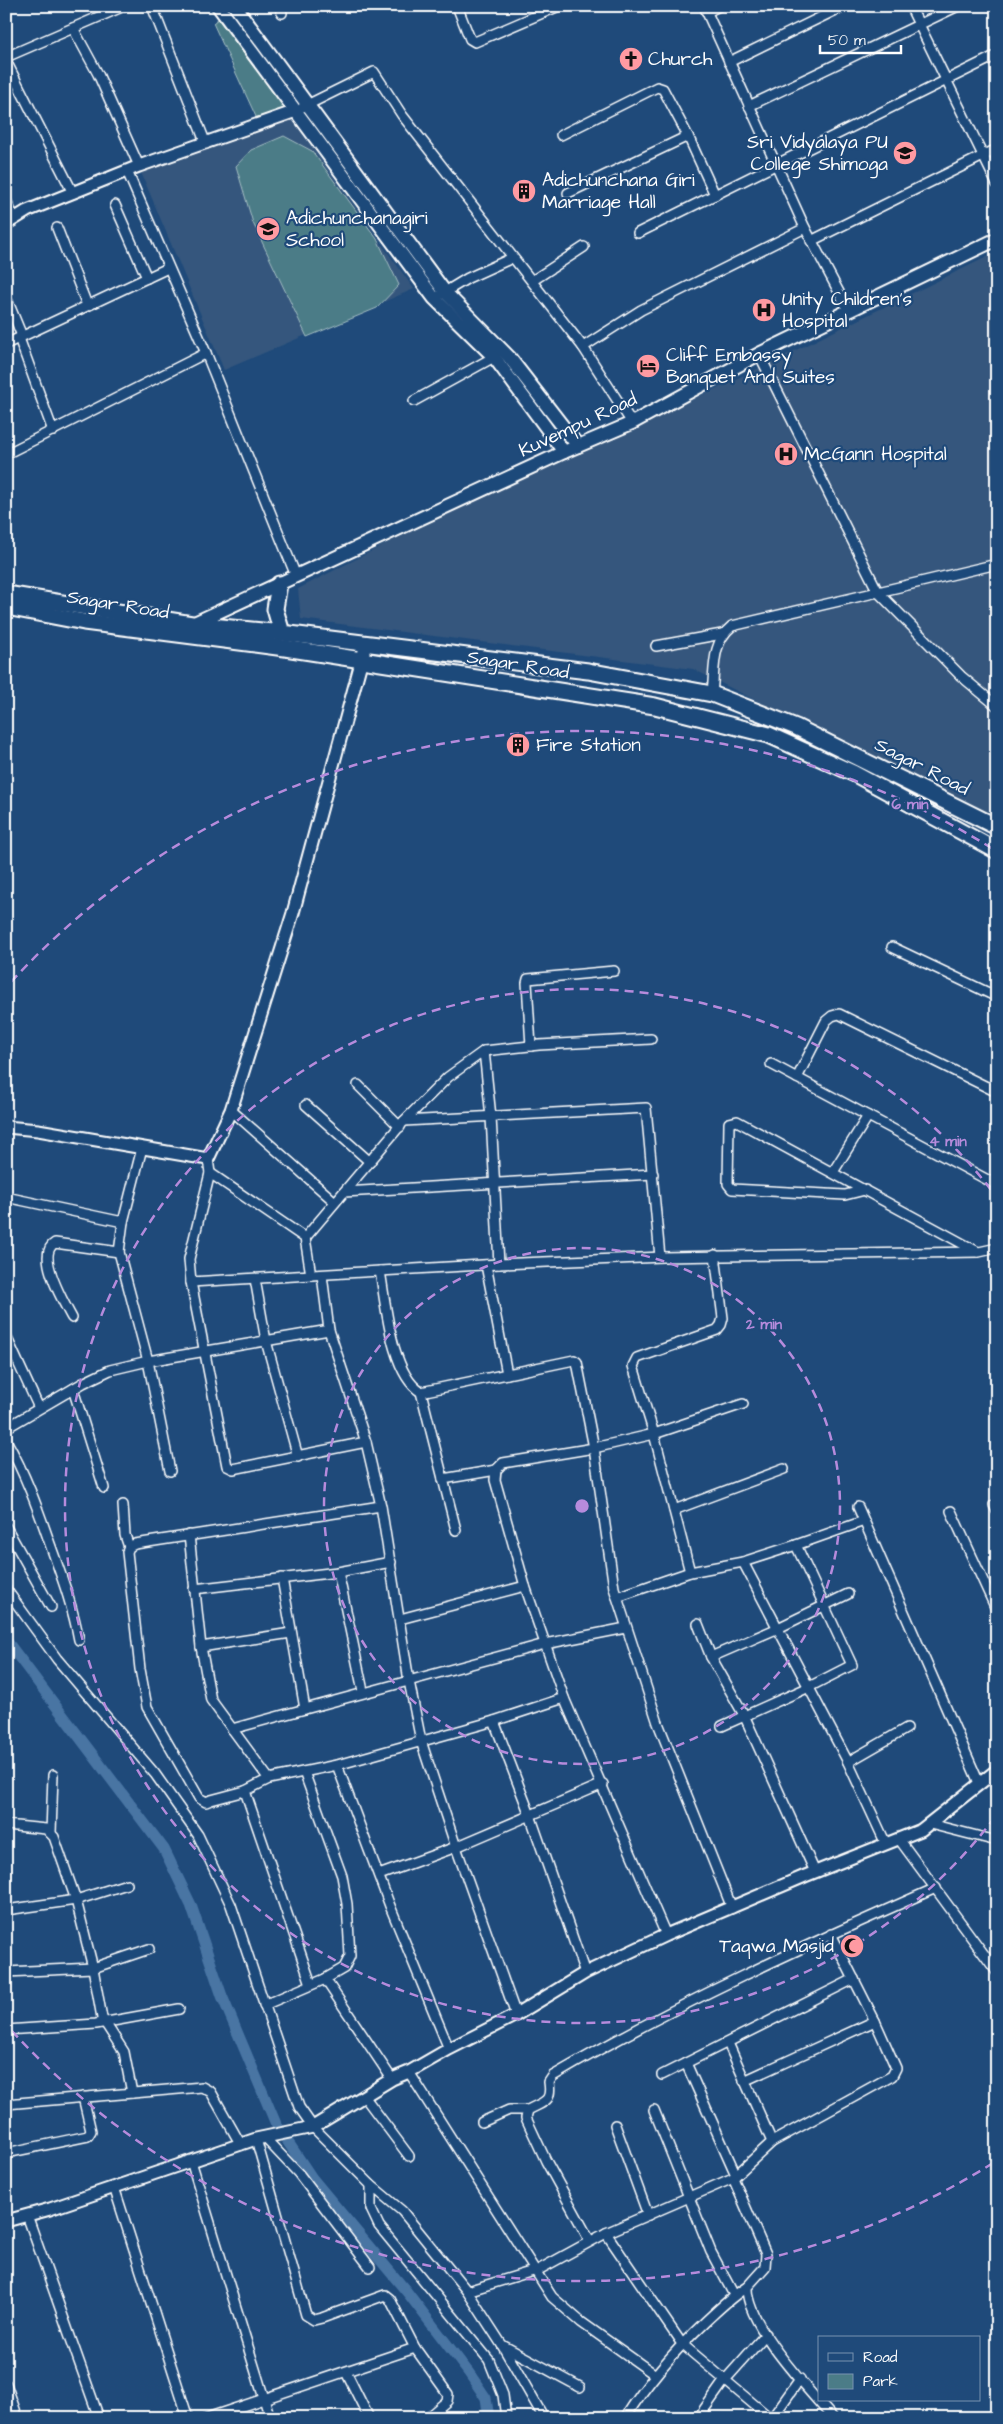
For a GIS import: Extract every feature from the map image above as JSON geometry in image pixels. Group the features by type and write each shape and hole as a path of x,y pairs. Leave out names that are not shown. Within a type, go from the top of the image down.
{"highway":[{"path":"279,584 274,609 282,633"},
{"name":"Sagar Road","path":"6,594 192,624 282,633 588,671 712,694 796,727 997,827"},
{"name":"Sagar Road","path":"6,607 84,622 362,660 655,706 770,735 853,773 997,851"}],"main road":[{"path":"218,6 296,111 439,295 494,358 564,452"},
{"path":"235,6 308,105 439,295 509,357 578,446"},
{"name":"Kuvempu Road","path":"175,634 192,624 564,452 632,423 759,354 997,239"}],"street":[{"path":"72,193 6,59 124,6"},
{"path":"152,6 206,144"},
{"path":"457,6 472,42 541,9 559,6"},
{"path":"719,6 705,9 811,241 849,311"},
{"path":"729,62 844,6"},
{"path":"910,6 997,184"},
{"path":"750,106 958,6"},
{"path":"73,28 98,74 139,166"},
{"path":"638,233 997,55"},
{"path":"6,200 10,221 139,166 296,111 374,72 402,115 583,347 632,423"},
{"path":"560,135 657,87 663,89 688,136 715,195"},
{"path":"568,193 688,136"},
{"path":"811,241 997,149"},
{"path":"127,171 206,353 296,576"},
{"path":"115,205 147,278"},
{"path":"57,228 87,305"},
{"path":"583,347 641,310 805,228"},
{"path":"532,281 584,247"},
{"path":"439,295 468,278 512,258"},
{"path":"6,344 168,268"},
{"path":"6,297 53,430"},
{"path":"6,454 206,353"},
{"path":"759,354 878,592 961,676 997,706"},
{"path":"414,400 494,358"},
{"path":"712,694 716,648 722,634 732,626 997,564"},
{"path":"656,646 722,634"},
{"path":"366,644 293,913 231,1110 208,1159 210,1173 189,1259 191,1282 227,1466 233,1469 366,1442"},
{"path":"892,947 997,997"},
{"path":"530,1046 526,982 528,980 614,971"},
{"path":"797,1078 826,1021 832,1016 839,1014 997,1092"},
{"path":"305,1238 402,1124 448,1077 484,1051 530,1046 651,1039"},
{"path":"484,1051 491,1117 499,1264"},
{"path":"771,1064 997,1185"},
{"path":"358,1085 402,1124 646,1108 660,1257"},
{"path":"306,1105 370,1162"},
{"path":"231,1110 335,1202"},
{"path":"833,1172 868,1116"},
{"path":"865,1190 844,1195 732,1190 728,1184 729,1123 737,1121 833,1172 979,1252"},
{"path":"6,1127 38,1130 208,1159"},
{"path":"142,1148 123,1222 119,1252 148,1361 170,1471"},
{"path":"210,1173 305,1238 311,1275"},
{"path":"344,1192 653,1174"},
{"path":"6,1197 123,1222"},
{"path":"72,1318 52,1276 48,1255 50,1247 56,1243 119,1252"},
{"path":"191,1282 499,1264 660,1257 979,1252 997,1248"},
{"path":"690,1572 654,1434 633,1366 637,1358 717,1330 721,1325 723,1318 715,1255"},
{"path":"486,1265 507,1374"},
{"path":"380,1271 399,1362 408,1381 421,1392 456,1530"},
{"path":"322,1274 329,1330 366,1442 380,1506 391,1562 409,1681 422,1741 456,1846 516,2015"},
{"path":"255,1279 266,1341 298,1457"},
{"path":"6,1428 110,1370 148,1361 329,1330"},
{"path":"6,1336 39,1408"},
{"path":"421,1392 574,1360 577,1362 594,1448 617,1598 658,1722 732,1908"},
{"path":"73,1389 104,1488"},
{"path":"443,1479 496,1470 503,1463 594,1448 654,1434 744,1404"},
{"path":"6,1440 19,1464 41,1519 68,1595 79,1640"},
{"path":"674,1510 784,1469"},
{"path":"496,1470 495,1480 525,1586 564,1698 603,1784 666,1935"},
{"path":"123,1505 124,1524 129,1546 127,1552 140,1669 147,1707 199,1798 206,1802 245,1791 268,1779 338,1765 494,1721 564,1698"},
{"path":"129,1546 380,1506"},
{"path":"858,1507 979,1782"},
{"path":"951,1511 997,1611"},
{"path":"617,1598 690,1572 743,1562 864,1521"},
{"path":"6,1527 51,1607"},
{"path":"190,1535 201,1647 211,1700 268,1779"},
{"path":"722,1726 807,1688 852,1665 826,1605 796,1545"},
{"path":"194,1589 338,1572 391,1562"},
{"path":"743,1562 776,1629 848,1762 886,1844"},
{"path":"338,1572 364,1692"},
{"path":"282,1578 290,1633 305,1709"},
{"path":"400,1619 525,1586"},
{"path":"6,1589 57,1659 155,1774 198,1835 231,1905 299,2107 313,2127 371,2185 402,2211 467,2291 502,2345 544,2418"},
{"path":"710,1657 776,1629 848,1594"},
{"path":"698,1624 710,1657 744,1716 815,1872"},
{"path":"232,1729 545,1644 626,1628"},
{"path":"201,1647 290,1633"},
{"path":"494,1721 530,1814 586,1972"},
{"path":"848,1762 907,1728"},
{"path":"338,1765 448,2049"},
{"path":"6,2222 241,2145 313,2127 392,2079 409,2072 448,2049 516,2015 586,1972 666,1935 815,1872 921,1830 979,1782 997,1770"},
{"path":"264,2005 325,1979 344,1968 350,1956 347,1904 342,1876 304,1772"},
{"path":"53,1774 51,1833 76,1900 104,2023 124,2052 132,2093"},
{"path":"379,1875 456,1846 603,1784"},
{"path":"245,1791 311,1984"},
{"path":"930,1824 997,1841"},
{"path":"6,1825 46,1829 51,1833"},
{"path":"899,1839 997,1972"},
{"path":"6,1910 76,1900 128,1884"},
{"path":"482,2122 509,2110 528,2110 548,2100 551,2095 549,2082 554,2076 603,2046 831,1934 936,1888"},
{"path":"467,2291 534,2271 606,2232 734,2177 772,2142 895,2073 896,2068 875,2021 831,1934"},
{"path":"6,1972 93,1968 149,1949"},
{"path":"325,1979 392,2079"},
{"path":"662,2075 854,1979"},
{"path":"6,2030 104,2023 179,2009"},
{"path":"744,2081 875,2021"},
{"path":"728,2043 772,2142"},
{"path":"625,2418 654,2374 682,2344 734,2295 747,2287 765,2267 766,2254 686,2063"},
{"path":"409,2072 552,2297 581,2322 654,2374"},
{"path":"6,2104 202,2087 208,2089 241,2145"},
{"path":"364,2096 409,2156"},
{"path":"6,2153 88,2136 91,2131 83,2097"},
{"path":"528,2110 526,2118 546,2161 590,2241"},
{"path":"654,2110 711,2252 734,2295"},
{"path":"615,2125 648,2215"},
{"path":"264,2138 299,2174 370,2267"},
{"path":"264,2138 306,2314 314,2320 385,2295 390,2298 415,2348 448,2394 447,2401 427,2418"},
{"path":"191,2161 270,2418"},
{"path":"371,2185 371,2209 379,2226 489,2360 503,2395 506,2418"},
{"path":"114,2188 188,2418"},
{"path":"27,2216 99,2418"},
{"path":"606,2232 682,2344 771,2418 800,2379"},
{"path":"747,2287 748,2303 776,2351 818,2400"},
{"path":"698,2418 725,2380 766,2334"},
{"path":"502,2345 580,2387"},
{"path":"207,2418 415,2348"},
{"path":"346,2372 369,2418"},
{"path":"6,2384 18,2418"},
{"path":"819,2402 833,2418"}],"shaded area":[{"name":"Adichunchanagiri School","path":"291,118 414,289 224,370 140,170"},
{"name":"McGann Hospital","path":"997,252 997,821 693,669 301,619 298,589 395,539 755,370"}],"green space":[{"path":"218,19 285,109 257,119 213,23"},
{"path":"284,136 312,151 377,239 399,285 377,308 307,337 253,223 236,166 251,150"}],"waterway":[{"path":"6,1640 164,1849 191,1905 222,1996 276,2124 312,2178 407,2292 469,2373 486,2398 489,2418"}],"place":[{"name":"Church","path":"631,59"},
{"name":"Sri Vidyalaya PU College Shimoga","path":"905,153"},
{"name":"Adichunchana Giri Marriage Hall","path":"524,191"},
{"name":"Adichunchanagiri School","path":"268,229"},
{"name":"Unity Children's Hospital","path":"764,310"},
{"name":"Cliff Embassy Banquet And Suites","path":"648,366"},
{"name":"McGann Hospital","path":"786,454"},
{"name":"Fire Station","path":"518,745"},
{"name":"Taqwa Masjid","path":"852,1946"}]}
